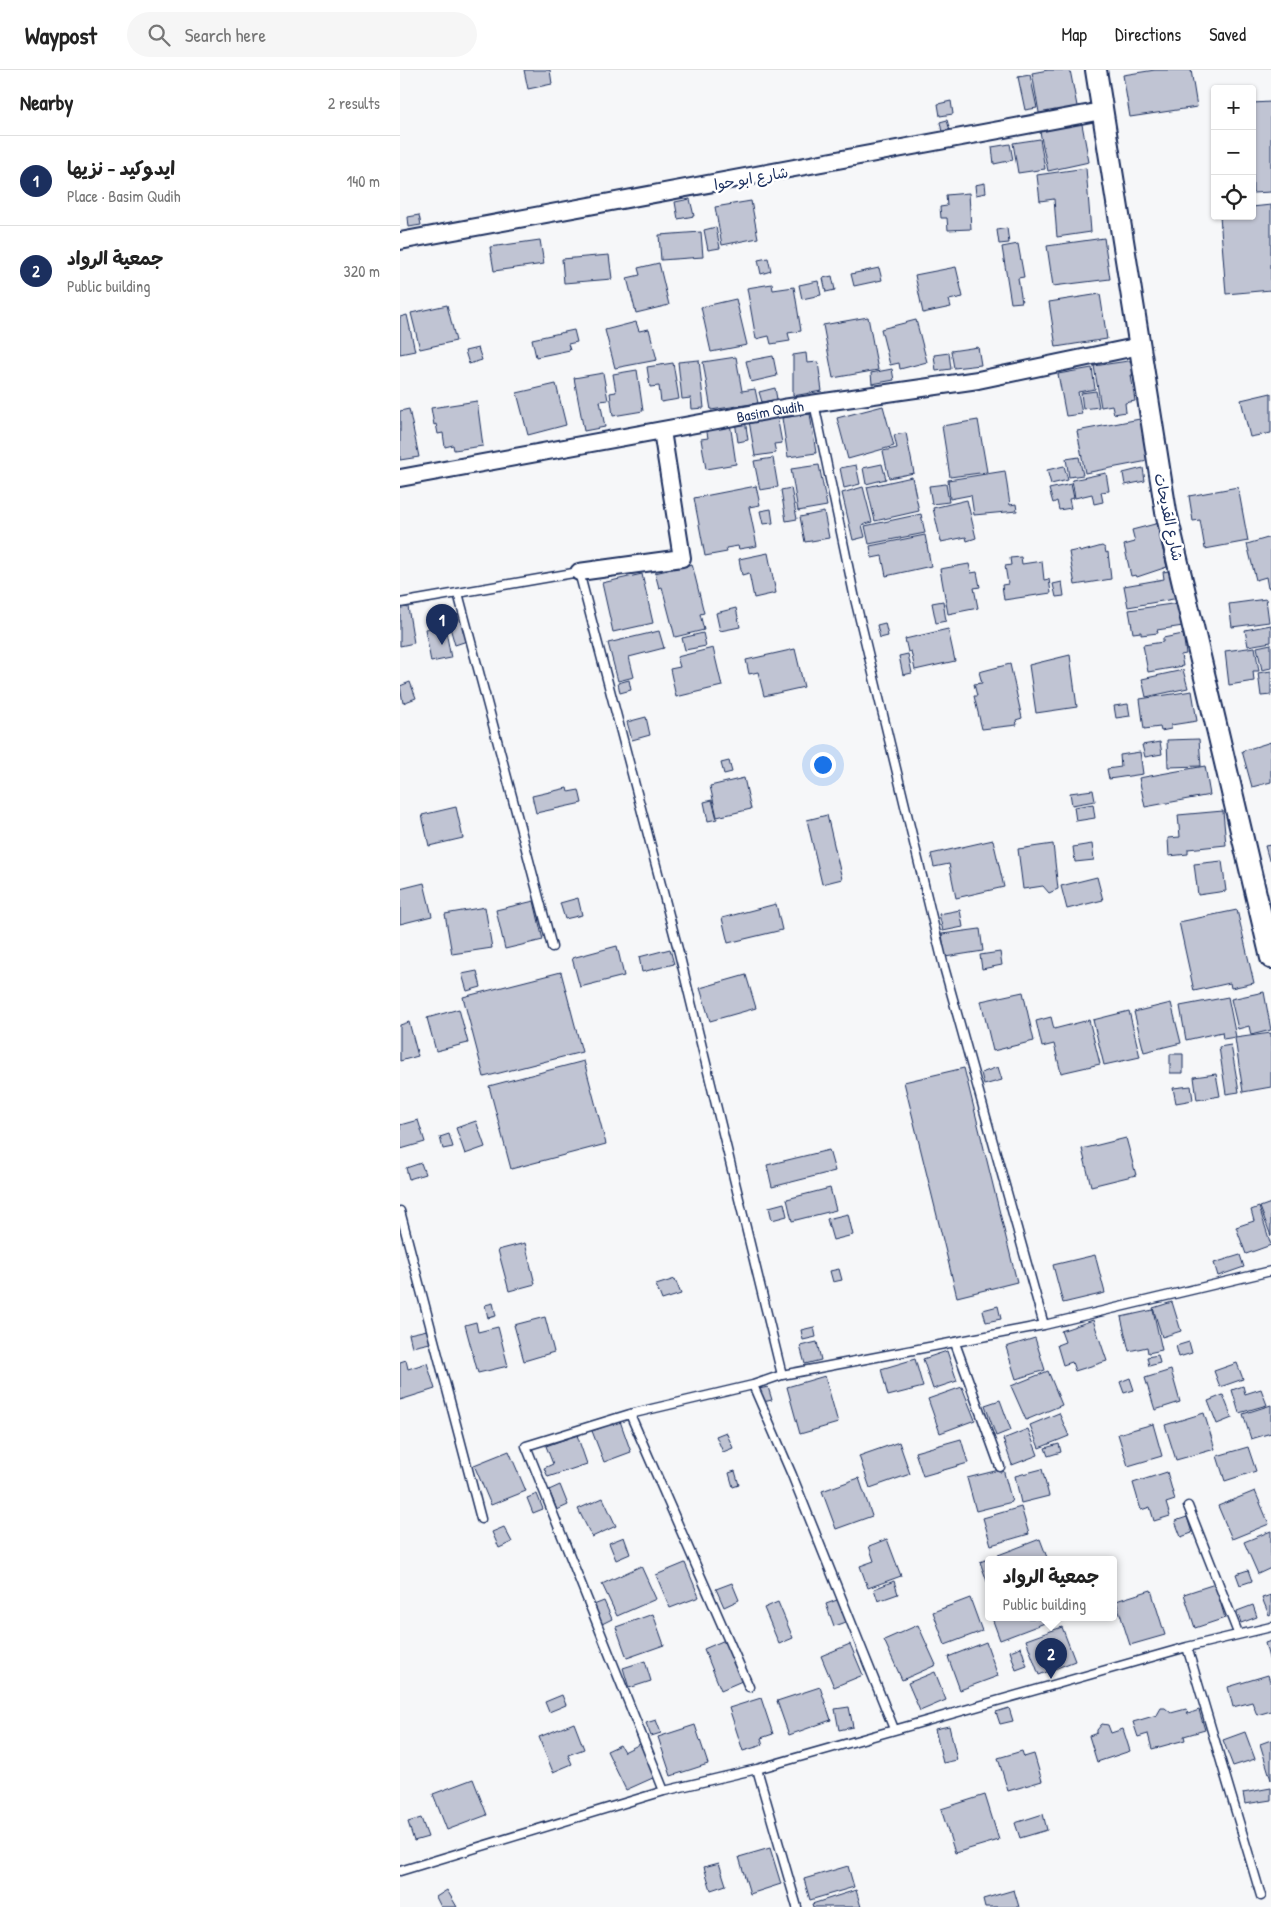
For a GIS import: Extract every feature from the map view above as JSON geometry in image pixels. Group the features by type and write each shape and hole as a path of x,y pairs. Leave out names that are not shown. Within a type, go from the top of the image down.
{"street":[{"name":"شارع القديحات","path":"1096,70 1166,512 1271,958"},
{"name":"شارع ابو حوا","path":"400,241 829,164 1102,111"},
{"name":"Basim Qudih","path":"400,478 814,403 978,380 1140,346"},
{"path":"579,572 682,558 662,431"}],"lane":[{"path":"814,403 855,600 944,967 1044,1325"},
{"path":"400,603 579,572 679,952 782,1376"},
{"path":"458,593 552,947"},
{"path":"400,1211 481,1520"},
{"path":"664,1791 526,1446 630,1414 753,1385 782,1376 955,1344 1271,1272"},
{"path":"955,1344 1000,1468"},
{"path":"753,1385 792,1475 894,1729"},
{"path":"630,1414 749,1687"},
{"path":"1188,1506 1238,1633"},
{"path":"400,1871 664,1791 757,1768 1187,1647 1271,1626"},
{"path":"1187,1647 1261,1896"},
{"path":"757,1768 797,1907"}],"building":[{"path":"524,70 550,70 552,84 528,89"},
{"path":"1048,70 1070,70 1078,111 1040,118 1032,73"},
{"path":"1155,70 1191,70 1197,107 1130,117 1123,75"},
{"path":"1030,75 1037,108 1025,110 1018,77"},
{"path":"951,101 953,114 940,116 938,104"},
{"path":"1271,102 1271,192 1256,193 1256,103"},
{"path":"1081,119 1089,162 1048,171 1039,127"},
{"path":"947,120 950,131 942,132 940,122"},
{"path":"1040,139 1045,169 1018,173 1013,143"},
{"path":"1010,144 1013,160 994,164 992,147"},
{"path":"1086,168 1091,232 1057,237 1054,199 1040,201 1037,175"},
{"path":"985,183 986,193 976,195 975,185"},
{"path":"969,193 971,229 948,230 947,218 941,218 940,207 947,206 946,195"},
{"path":"690,199 694,216 678,219 675,202"},
{"path":"751,201 758,238 722,245 715,207"},
{"path":"1271,205 1271,290 1226,294 1220,220 1256,220 1256,207"},
{"path":"419,215 421,225 409,227 408,217"},
{"path":"716,227 720,248 708,250 704,230"},
{"path":"1007,228 1009,243 999,244 997,230"},
{"path":"701,232 703,257 661,260 659,235"},
{"path":"1104,238 1110,279 1053,286 1047,246"},
{"path":"540,240 544,264 494,271 490,247"},
{"path":"1018,244 1024,277 1018,278 1022,302 1011,303 1002,247"},
{"path":"609,255 612,279 564,283 562,259"},
{"path":"768,258 771,271 761,274 758,260"},
{"path":"659,263 669,305 636,313 627,278 640,275 638,268"},
{"path":"956,267 963,297 949,300 951,307 923,313 915,275"},
{"path":"879,268 882,280 854,286 851,274"},
{"path":"832,276 835,290 826,292 823,278"},
{"path":"818,281 821,295 802,299 799,285"},
{"path":"772,284 773,290 794,287 801,331 788,333 790,341 771,344 769,336 756,339 747,288"},
{"path":"1100,294 1107,339 1056,347 1049,302"},
{"path":"736,299 747,345 711,352 701,307"},
{"path":"447,305 456,341 420,349 411,313"},
{"path":"407,315 415,351 400,354 400,317"},
{"path":"868,317 878,370 833,378 823,325"},
{"path":"916,320 927,362 900,369 899,363 890,365 881,329"},
{"path":"636,322 639,331 649,329 657,360 615,368 605,330"},
{"path":"574,330 577,342 568,344 570,350 536,357 532,339"},
{"path":"978,347 981,365 954,368 951,351"},
{"path":"478,348 482,360 469,364 465,351"},
{"path":"806,353 807,363 818,362 822,391 793,396 793,355"},
{"path":"949,353 951,369 936,371 934,355"},
{"path":"773,356 777,376 751,382 746,361"},
{"path":"736,357 742,391 755,389 758,403 711,410 703,362"},
{"path":"699,360 704,408 692,409 691,398 682,399 678,362"},
{"path":"1135,360 1138,375 1131,375 1135,401 1125,403 1126,412 1114,414 1112,405 1101,407 1094,366"},
{"path":"673,363 679,399 661,402 659,386 650,387 647,367"},
{"path":"1092,368 1095,389 1078,392 1082,414 1066,416 1058,374"},
{"path":"892,369 894,380 872,384 871,373"},
{"path":"637,370 643,411 613,416 610,393 616,392 613,374"},
{"path":"603,373 608,400 600,401 605,427 584,431 574,378"},
{"path":"556,384 566,425 528,435 517,393"},
{"path":"775,388 777,399 762,402 759,392"},
{"path":"1096,391 1099,407 1083,409 1081,393"},
{"path":"1271,393 1271,433 1250,437 1241,400"},
{"path":"477,401 483,446 454,450 453,445 445,447 443,433 438,434 436,424 434,425 431,408"},
{"path":"883,406 894,446 848,459 837,418"},
{"path":"409,409 419,457 400,460 400,411"},
{"path":"810,414 816,453 788,457 782,418"},
{"path":"777,416 782,443 774,444 776,453 755,456 749,421"},
{"path":"1145,418 1153,460 1085,473 1077,431"},
{"path":"745,419 748,440 738,442 735,421"},
{"path":"978,420 987,472 950,477 942,426"},
{"path":"730,423 736,464 706,469 701,439 708,438 706,427"},
{"path":"906,433 914,473 889,478 883,451 897,448 894,435"},
{"path":"1079,457 1083,475 1069,477 1066,459"},
{"path":"773,458 778,487 760,490 754,461"},
{"path":"882,464 886,479 866,484 863,468"},
{"path":"819,465 827,506 798,511 791,469"},
{"path":"856,465 860,484 844,488 840,468"},
{"path":"1064,466 1068,480 1051,484 1047,470"},
{"path":"1143,468 1145,481 1125,485 1123,473"},
{"path":"1005,471 1010,505 1016,504 1017,511 974,515 971,495 950,499 948,480"},
{"path":"1106,473 1109,491 1101,492 1103,502 1094,504 1092,494 1075,498 1072,480"},
{"path":"912,477 919,511 875,521 867,487"},
{"path":"946,484 949,502 932,504 929,486"},
{"path":"1071,484 1074,498 1069,499 1071,508 1059,510 1057,501 1053,503 1049,489"},
{"path":"756,486 760,505 749,507 757,546 739,549 738,546 726,548 727,552 705,556 694,498"},
{"path":"863,487 872,522 862,525 865,537 853,540 842,493"},
{"path":"1238,487 1248,541 1205,549 1200,520 1193,521 1189,496"},
{"path":"791,488 797,519 786,521 781,490"},
{"path":"967,500 976,538 967,541 966,537 941,542 933,508"},
{"path":"771,509 773,523 763,524 760,511"},
{"path":"824,512 829,538 805,542 800,517"},
{"path":"921,514 925,533 869,544 865,526"},
{"path":"1159,523 1162,533 1159,534 1167,567 1137,577 1136,575 1131,576 1124,545 1135,542 1132,530"},
{"path":"925,535 931,566 886,576 882,556 872,558 870,546"},
{"path":"1271,537 1271,587 1268,588 1266,577 1256,580 1247,544"},
{"path":"1102,546 1105,548 1106,553 1108,552 1111,579 1075,585 1069,552 1079,550 1080,552"},
{"path":"768,553 776,593 754,598 749,573 742,575 739,559"},
{"path":"1021,557 1022,564 1042,561 1044,580 1049,579 1051,593 1004,600 1002,585 1008,584 1005,566 1011,565 1010,558"},
{"path":"692,564 704,613 700,614 704,630 675,637 662,587 659,588 655,573"},
{"path":"969,564 971,573 977,572 980,587 974,588 978,608 948,614 940,569"},
{"path":"1174,570 1179,598 1128,607 1124,586 1164,579 1163,572"},
{"path":"642,574 653,623 613,632 602,583"},
{"path":"1062,582 1064,596 1056,597 1053,584"},
{"path":"1266,599 1269,622 1232,627 1229,604"},
{"path":"943,601 946,621 936,623 932,603"},
{"path":"1179,603 1183,626 1157,630 1158,633 1141,635 1141,632 1133,633 1129,610"},
{"path":"408,607 414,643 400,646 400,608"},
{"path":"736,608 740,627 720,631 716,613"},
{"path":"460,614 467,641 455,645 447,617"},
{"path":"885,623 888,636 880,638 877,625"},
{"path":"1271,625 1271,642 1248,646 1245,630"},
{"path":"445,626 451,658 431,662 425,629"},
{"path":"948,629 955,661 915,670 911,651 908,652 905,639"},
{"path":"659,631 664,648 629,657 634,677 618,681 608,643"},
{"path":"703,633 706,646 685,650 682,638"},
{"path":"1183,634 1186,654 1181,655 1183,666 1148,672 1143,645 1163,642 1163,638"},
{"path":"1271,644 1271,668 1262,670 1257,647"},
{"path":"1255,647 1259,671 1253,671 1254,681 1229,685 1225,651"},
{"path":"713,648 722,686 676,697 670,669 680,667 677,657"},
{"path":"795,649 804,687 764,696 758,672 749,674 746,660"},
{"path":"908,654 912,673 903,675 899,656"},
{"path":"1070,655 1077,707 1036,713 1029,665"},
{"path":"1010,664 1022,718 1016,720 1017,725 982,729 974,696 977,696 974,684 982,683 979,672"},
{"path":"1183,670 1188,688 1146,697 1142,679"},
{"path":"1271,671 1271,695 1261,696 1258,673"},
{"path":"629,680 631,690 620,693 618,683"},
{"path":"410,682 416,698 403,703 400,686"},
{"path":"1192,691 1197,721 1171,725 1171,729 1161,731 1160,727 1144,729 1140,699"},
{"path":"1128,704 1130,716 1116,718 1114,706"},
{"path":"646,717 650,735 632,740 627,722"},
{"path":"1199,739 1201,766 1168,767 1167,740"},
{"path":"1160,742 1162,754 1145,757 1142,745"},
{"path":"1271,742 1271,782 1252,787 1242,751"},
{"path":"1140,752 1143,774 1109,779 1107,769 1121,767 1120,755"},
{"path":"729,761 732,772 724,774 721,763"},
{"path":"1205,766 1210,795 1145,807 1139,778"},
{"path":"744,778 751,809 717,817 710,786"},
{"path":"567,788 568,792 579,790 582,803 536,813 532,796"},
{"path":"1093,790 1095,801 1072,805 1070,793"},
{"path":"712,800 717,819 708,821 704,802"},
{"path":"1093,804 1095,818 1076,821 1074,807"},
{"path":"456,807 463,838 429,846 422,815"},
{"path":"1223,811 1226,845 1188,849 1188,854 1169,856 1168,838 1180,837 1178,815"},
{"path":"827,815 842,879 822,884 807,820"},
{"path":"993,840 1004,887 956,898 949,864 934,867 931,854"},
{"path":"1053,844 1058,889 1049,893 1043,886 1023,889 1018,849"},
{"path":"1092,844 1094,860 1075,862 1073,847"},
{"path":"1271,845 1271,860 1269,860 1265,846"},
{"path":"1222,861 1226,891 1198,895 1194,864"},
{"path":"1097,877 1103,900 1067,909 1061,886"},
{"path":"424,883 432,916 400,924 400,889"},
{"path":"578,898 582,915 565,919 560,903"},
{"path":"534,901 543,940 505,949 496,910"},
{"path":"776,904 782,930 728,943 722,918"},
{"path":"485,907 492,948 452,954 445,914"},
{"path":"960,910 963,927 943,931 939,914"},
{"path":"1237,910 1254,983 1231,988 1230,983 1194,991 1179,922"},
{"path":"980,929 983,951 945,957 942,934"},
{"path":"617,946 624,976 580,987 572,958"},
{"path":"670,949 674,964 642,972 639,957"},
{"path":"1000,952 1002,965 982,969 980,955"},
{"path":"477,971 481,987 467,991 462,974"},
{"path":"561,972 582,1052 484,1077 463,997"},
{"path":"746,975 756,1008 710,1021 700,988"},
{"path":"1023,992 1034,1041 993,1051 981,1001"},
{"path":"1264,992 1271,1030 1251,1035 1249,1026 1238,1029 1231,999"},
{"path":"1228,997 1236,1037 1223,1039 1222,1032 1186,1040 1180,1006"},
{"path":"1171,1003 1181,1043 1144,1052 1134,1012"},
{"path":"459,1009 468,1043 436,1051 427,1018"},
{"path":"1129,1011 1140,1057 1104,1065 1093,1020"},
{"path":"1051,1017 1054,1029 1089,1020 1100,1064 1061,1073 1054,1044 1042,1047 1036,1021"},
{"path":"409,1022 418,1056 400,1061 400,1025"},
{"path":"1271,1033 1271,1087 1243,1092 1235,1038"},
{"path":"1231,1045 1239,1092 1226,1094 1219,1047"},
{"path":"1170,1054 1183,1054 1183,1073 1170,1073"},
{"path":"584,1061 606,1144 511,1169 489,1086"},
{"path":"998,1067 1002,1080 984,1085 981,1073"},
{"path":"964,1068 1017,1282 957,1297 904,1082"},
{"path":"1216,1074 1220,1096 1197,1100 1194,1077"},
{"path":"1191,1086 1193,1100 1176,1103 1173,1088"},
{"path":"418,1120 425,1142 401,1149 400,1125"},
{"path":"476,1121 485,1147 465,1154 456,1128"},
{"path":"449,1134 453,1147 443,1149 440,1137"},
{"path":"1126,1138 1136,1175 1091,1186 1082,1149"},
{"path":"829,1150 835,1171 772,1187 767,1165"},
{"path":"421,1163 425,1174 409,1179 406,1168"},
{"path":"830,1188 836,1210 792,1221 787,1199"},
{"path":"784,1203 787,1216 772,1220 769,1207"},
{"path":"1271,1203 1271,1236 1260,1207"},
{"path":"1259,1207 1271,1245 1246,1254 1236,1227 1254,1221 1251,1210"},
{"path":"848,1214 853,1235 833,1240 827,1219"},
{"path":"525,1243 535,1284 509,1291 498,1250"},
{"path":"1095,1255 1105,1293 1063,1303 1053,1265"},
{"path":"1240,1255 1244,1267 1218,1276 1214,1263"},
{"path":"839,1269 842,1280 833,1282 830,1271"},
{"path":"675,1279 681,1294 662,1300 656,1285"},
{"path":"1172,1302 1181,1331 1162,1337 1153,1308"},
{"path":"493,1303 496,1316 488,1318 485,1305"},
{"path":"998,1306 1001,1319 986,1322 983,1310"},
{"path":"1153,1310 1162,1350 1148,1353 1147,1347 1129,1351 1121,1317"},
{"path":"545,1317 554,1352 524,1361 514,1325"},
{"path":"1093,1320 1107,1361 1075,1371 1072,1362 1063,1365 1057,1345 1065,1342 1061,1331"},
{"path":"476,1322 478,1332 498,1327 508,1366 478,1373 465,1325"},
{"path":"814,1327 816,1337 803,1340 801,1330"},
{"path":"427,1330 430,1343 412,1347 409,1334"},
{"path":"1035,1338 1045,1370 1016,1379 1006,1347"},
{"path":"817,1342 821,1360 805,1364 800,1346"},
{"path":"1189,1342 1192,1353 1179,1357 1176,1346"},
{"path":"947,1351 957,1381 933,1389 923,1359"},
{"path":"1158,1355 1160,1363 1149,1366 1147,1357"},
{"path":"915,1359 923,1387 888,1396 881,1369"},
{"path":"406,1360 408,1369 427,1363 435,1389 400,1400 400,1362"},
{"path":"1237,1363 1243,1379 1220,1387 1214,1371"},
{"path":"1171,1370 1180,1402 1155,1410 1145,1378"},
{"path":"1048,1371 1062,1405 1026,1420 1011,1386"},
{"path":"825,1376 838,1423 800,1434 787,1387"},
{"path":"1130,1378 1134,1390 1124,1393 1120,1382"},
{"path":"1243,1386 1245,1394 1261,1389 1267,1405 1239,1413 1232,1390"},
{"path":"768,1387 772,1400 763,1402 759,1389"},
{"path":"962,1387 975,1420 940,1433 928,1399"},
{"path":"1223,1395 1232,1418 1217,1424 1208,1401"},
{"path":"1000,1400 1011,1430 996,1436 985,1405"},
{"path":"1271,1405 1271,1433 1251,1439 1243,1414"},
{"path":"1059,1413 1069,1436 1039,1448 1030,1425"},
{"path":"1204,1413 1215,1449 1176,1460 1165,1425"},
{"path":"620,1421 631,1452 604,1462 592,1431"},
{"path":"1153,1424 1162,1456 1128,1466 1118,1434"},
{"path":"1028,1429 1038,1455 1012,1465 1003,1439"},
{"path":"726,1432 733,1448 723,1452 716,1436"},
{"path":"577,1435 587,1464 548,1477 544,1468 553,1464 546,1446"},
{"path":"961,1439 968,1463 923,1476 915,1452"},
{"path":"899,1442 910,1474 870,1488 859,1456"},
{"path":"1059,1444 1061,1452 1048,1456 1045,1448"},
{"path":"1248,1447 1256,1471 1225,1481 1217,1456"},
{"path":"509,1451 526,1491 491,1505 474,1465"},
{"path":"1003,1469 1012,1502 976,1511 967,1478"},
{"path":"1042,1469 1049,1496 1021,1503 1015,1476"},
{"path":"735,1471 739,1485 733,1487 729,1473"},
{"path":"1167,1472 1175,1500 1166,1503 1170,1516 1154,1521 1150,1507 1141,1510 1133,1483"},
{"path":"859,1478 872,1516 836,1529 822,1491"},
{"path":"560,1485 568,1505 557,1510 549,1490"},
{"path":"1255,1491 1269,1524 1232,1539 1218,1506"},
{"path":"537,1494 543,1509 533,1513 527,1498"},
{"path":"603,1498 616,1526 592,1537 578,1509"},
{"path":"1021,1507 1029,1534 991,1545 983,1518"},
{"path":"1187,1517 1192,1533 1181,1537 1175,1521"},
{"path":"504,1527 512,1542 499,1548 492,1532"},
{"path":"1271,1531 1271,1568 1258,1574 1244,1542"},
{"path":"624,1537 630,1554 616,1560 609,1543"},
{"path":"887,1539 901,1576 868,1588 860,1566 874,1561 869,1546"},
{"path":"1040,1539 1046,1556 996,1556"},
{"path":"985,1560 985,1576 980,1562"},
{"path":"685,1563 699,1597 670,1608 656,1575"},
{"path":"641,1566 656,1599 617,1616 602,1584"},
{"path":"1248,1570 1252,1581 1240,1585 1236,1574"},
{"path":"894,1581 898,1594 878,1601 874,1589"},
{"path":"732,1583 739,1600 724,1607 716,1589"},
{"path":"1215,1584 1225,1618 1195,1628 1184,1594"},
{"path":"1151,1590 1165,1635 1130,1645 1117,1601"},
{"path":"1271,1595 1271,1614 1269,1615 1262,1598"},
{"path":"970,1598 982,1631 945,1645 933,1612"},
{"path":"840,1599 848,1621 834,1626 826,1604"},
{"path":"604,1601 612,1619 600,1625 591,1606"},
{"path":"778,1602 793,1638 779,1644 764,1608"},
{"path":"1253,1605 1257,1617 1241,1623 1237,1611"},
{"path":"653,1614 664,1645 627,1658 616,1627"},
{"path":"993,1621 1050,1621 1000,1640"},
{"path":"918,1625 936,1665 902,1680 884,1640"},
{"path":"1062,1627 1075,1661 1039,1675 1026,1640"},
{"path":"725,1640 742,1681 721,1690 704,1649"},
{"path":"1271,1641 1271,1666 1265,1643"},
{"path":"986,1642 998,1676 960,1690 948,1657"},
{"path":"850,1644 863,1675 834,1687 821,1656"},
{"path":"1021,1647 1027,1666 1016,1670 1010,1651"},
{"path":"645,1661 651,1681 629,1688 623,1668"},
{"path":"935,1672 946,1700 920,1711 908,1683"},
{"path":"1268,1675 1271,1685 1271,1711 1257,1715 1252,1702 1233,1707 1228,1687"},
{"path":"820,1687 831,1720 789,1735 777,1701"},
{"path":"562,1695 566,1705 549,1712 545,1702"},
{"path":"761,1698 773,1734 761,1738 763,1745 743,1751 729,1708"},
{"path":"849,1707 853,1727 839,1730 835,1709"},
{"path":"1009,1708 1013,1721 1000,1724 996,1712"},
{"path":"1161,1708 1165,1708 1171,1713 1186,1709 1188,1714 1199,1710 1205,1730 1184,1736 1185,1740 1152,1749 1148,1734 1138,1737 1133,1722 1157,1715"},
{"path":"656,1720 661,1733 651,1736 646,1723"},
{"path":"574,1723 584,1749 568,1755 572,1764 553,1772 539,1737"},
{"path":"1102,1724 1108,1725 1111,1733 1123,1729 1130,1751 1097,1762 1089,1736 1097,1733"},
{"path":"695,1725 708,1764 671,1776 658,1737"},
{"path":"949,1726 957,1760 943,1763 935,1729"},
{"path":"1245,1732 1255,1759 1233,1766 1223,1740"},
{"path":"1271,1740 1271,1780 1260,1744"},
{"path":"640,1744 655,1777 626,1790 607,1751 620,1745 624,1752"},
{"path":"1022,1751 1024,1757 1034,1754 1042,1781 1008,1791 998,1758"},
{"path":"473,1779 487,1815 447,1830 433,1794"},
{"path":"1271,1788 1271,1800 1245,1804 1243,1793"},
{"path":"985,1795 999,1840 955,1853 941,1809"},
{"path":"1043,1814 1047,1830 1020,1838 1015,1823"},
{"path":"421,1818 428,1837 414,1841 408,1822"},
{"path":"770,1848 781,1884 750,1894 739,1857"},
{"path":"719,1863 726,1885 711,1890 704,1867"},
{"path":"848,1866 854,1887 810,1900 804,1879"},
{"path":"447,1890 457,1907 441,1907 436,1897"},
{"path":"856,1890 861,1907 813,1907 812,1904"},
{"path":"1014,1890 1019,1907 985,1907 983,1899"}],"place":[{"name":"ايدوكيد - نزيها","path":"442,645"},
{"name":"جمعية الرواد","path":"1051,1679"}]}
